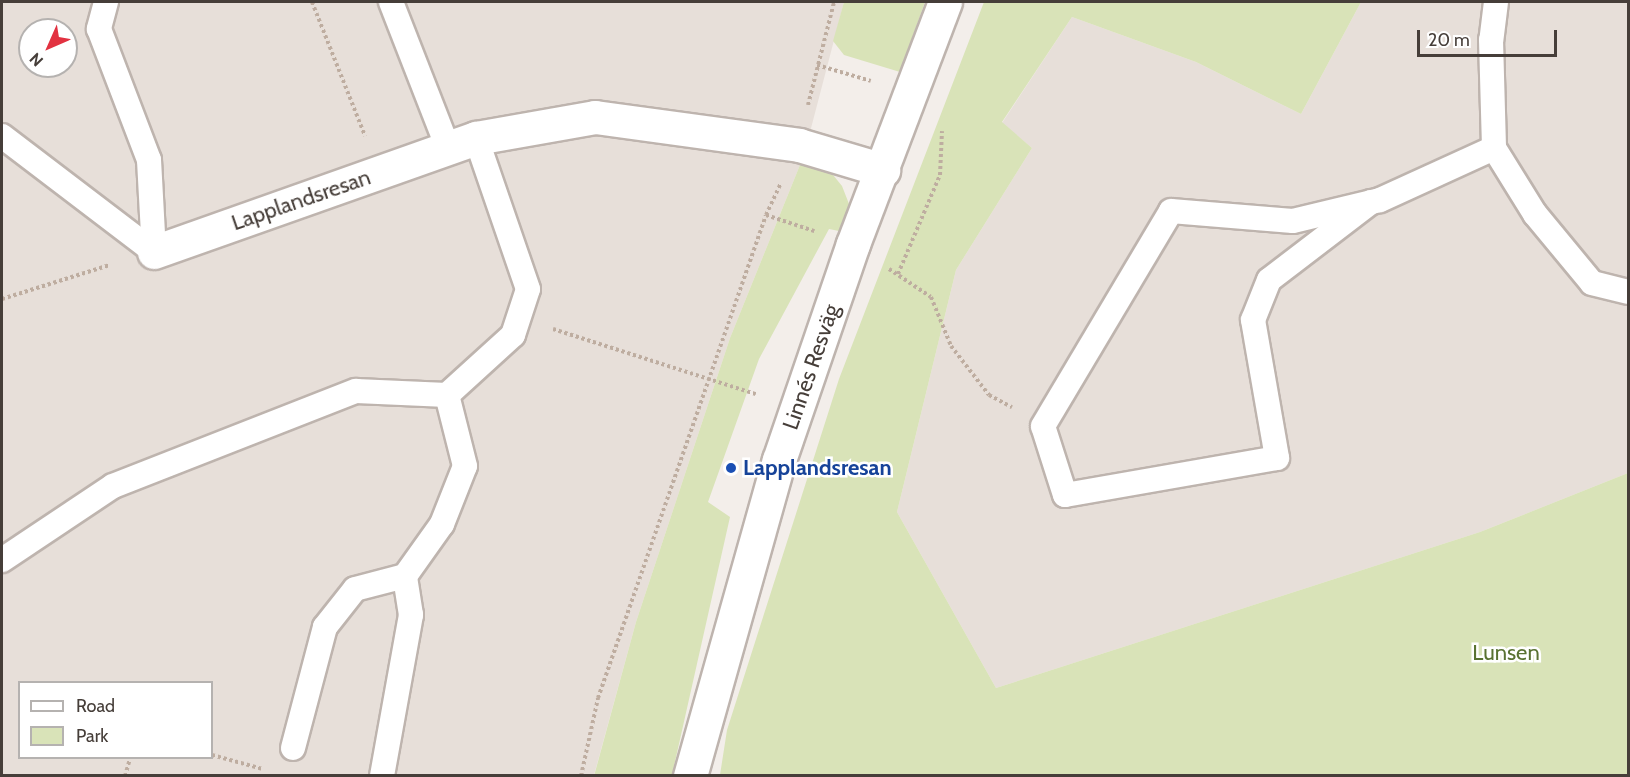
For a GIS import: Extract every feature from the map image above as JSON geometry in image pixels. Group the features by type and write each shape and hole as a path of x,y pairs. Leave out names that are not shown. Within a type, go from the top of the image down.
{"street":[{"name":"Linnés Resväg","path":"690,776 779,460 853,244 945,2"},
{"name":"Lapplandsresan","path":"154,252 462,143 595,117 799,145 883,170"}],"lane":[{"path":"106,2 99,29 149,160 154,252"},
{"path":"2,560 113,486 356,391 447,395 513,335 528,290 462,143 391,2"},
{"path":"1496,2 1491,40 1494,148 1535,214 1592,283 1629,292"},
{"path":"2,136 154,252"},
{"path":"1371,202 1269,280 1253,320 1277,458 1065,495 1043,426 1171,211 1293,221 1371,202 1494,148"},
{"path":"293,748 325,627 355,589 405,576 442,524 465,466 447,395"},
{"path":"382,776 411,615 405,576"}],"path":[{"path":"312,2 379,173"},
{"path":"581,776 598,698 766,215 799,145 834,2"},
{"path":"766,215 853,244 931,297 951,345 989,395 1043,426"},
{"path":"2,299 154,252"},
{"path":"518,318 710,377 756,394"},
{"path":"213,755 275,773"},
{"path":"125,776 130,759"}],"shaded area":[{"path":"2,2 844,2 804,155 730,338 636,622 594,775 2,776"},
{"path":"1361,2 1628,2 1628,473 1480,532 996,688 897,512 956,270 1032,148 1002,123 1072,17 1196,62 1301,114"}],"green space":[{"path":"844,2 925,2 900,72 844,55 833,41"},
{"name":"Lunsen","path":"984,2 1361,2 1301,114 1196,62 1072,17 1002,122 1032,148 956,270 897,512 996,688 1480,532 1628,473 1628,775 720,775 727,730 839,379"},
{"path":"804,155 829,170 842,186 851,209 849,233 829,229 759,359 708,502 730,517 672,775 594,776 636,622 730,338"}],"place":[{"name":"Lapplandsresan","path":"731,468"}]}
